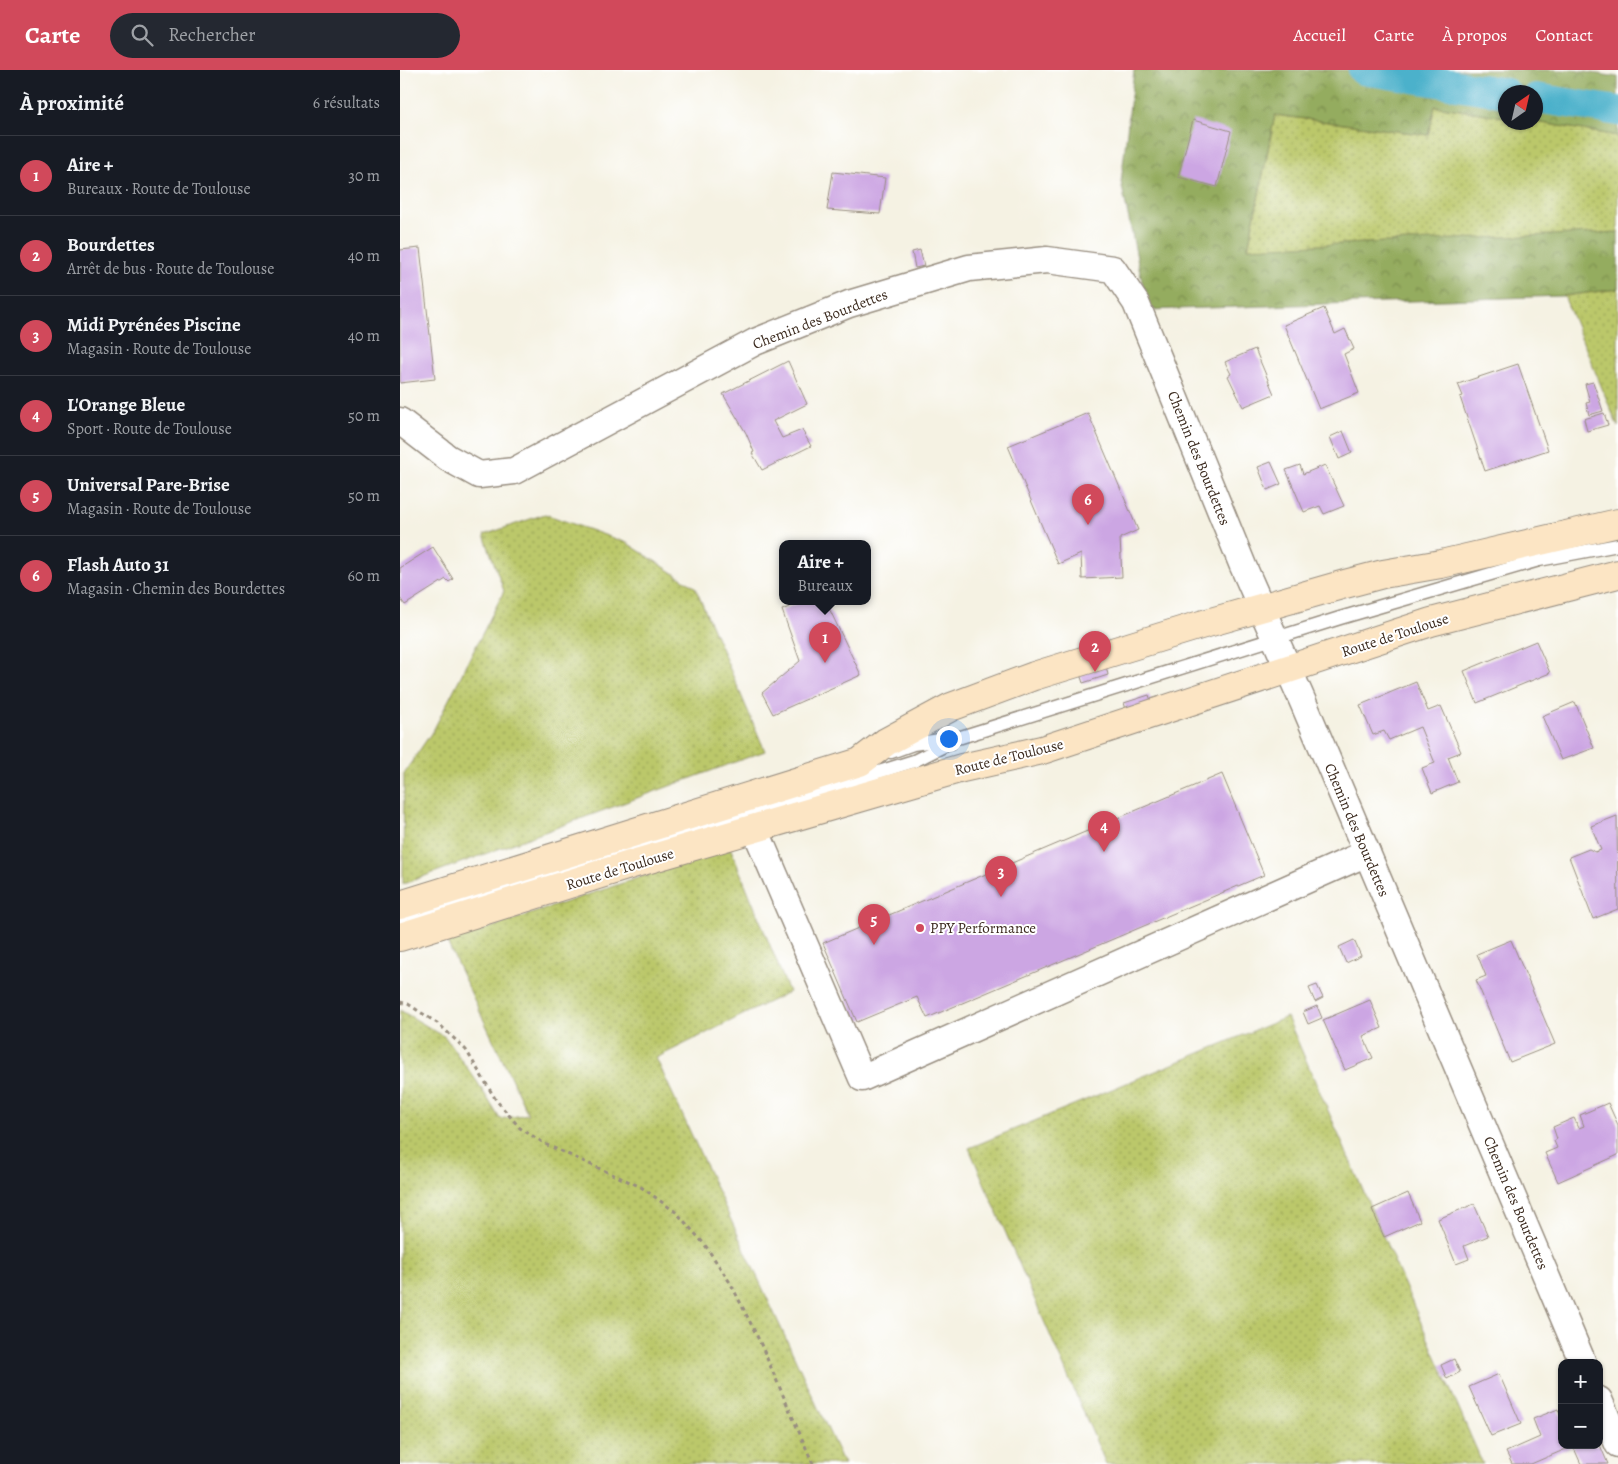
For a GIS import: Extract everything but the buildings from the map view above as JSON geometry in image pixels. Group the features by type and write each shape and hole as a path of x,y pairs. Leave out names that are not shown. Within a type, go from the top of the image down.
{"main road":[{"name":"Route de Toulouse","path":"400,905 860,762 886,742 951,707 1034,676 1383,574 1441,564 1618,522"},
{"name":"Route de Toulouse","path":"400,937 636,864 962,768 1042,750 1431,622 1618,574"}],"street":[{"name":"Chemin des Bourdettes","path":"400,421 448,458 479,475 514,471 755,342 849,304 969,268 1047,260 1113,269 1136,303 1240,559 1420,976 1581,1359"},
{"path":"755,829 862,1078 1367,853"},
{"path":"1601,1404 1618,1444"}],"lane":[{"name":"Route de Toulouse","path":"860,762 913,744 961,737 1340,618 1539,560 1618,545"},
{"name":"Route de Toulouse","path":"400,922 914,761 961,737"}],"path":[{"path":"400,1002 408,1004 440,1025 466,1050 496,1100 520,1128 546,1145 642,1187 677,1212 705,1245 731,1284 759,1340 813,1464"}],"green space":[{"path":"1134,70 1573,70 1618,77 1618,136 1543,123 1543,85 1498,85 1498,116 1435,106 1428,135 1275,115 1248,248 1618,232 1618,289 1563,296 1148,310 1121,182"},
{"path":"1435,106 1498,116 1498,130 1543,130 1543,123 1618,136 1618,233 1248,249 1275,115 1428,135"},
{"path":"1618,289 1618,427 1564,296"},
{"path":"545,514 627,543 695,587 765,751 403,884 404,773 434,729 504,591 484,535"},
{"path":"730,847 789,992 656,1058 844,1464 400,1464 400,1010 445,1037 478,1083 500,1119 528,1114 447,942"},
{"path":"1287,1017 1483,1464 1106,1464 969,1148"}],"waterway":[{"path":"1363,70 1498,92"},
{"path":"1543,99 1618,111"}],"place":[{"name":"Flash Auto 31","path":"1088,525"},
{"name":"Aire +","path":"825,663"},
{"name":"Bourdettes","path":"1095,672"},
{"name":"L'Orange Bleue","path":"1104,852"},
{"name":"Midi Pyrénées Piscine","path":"1001,897"},
{"name":"PPY Performance","path":"920,928"},
{"name":"Universal Pare-Brise","path":"874,945"}]}
